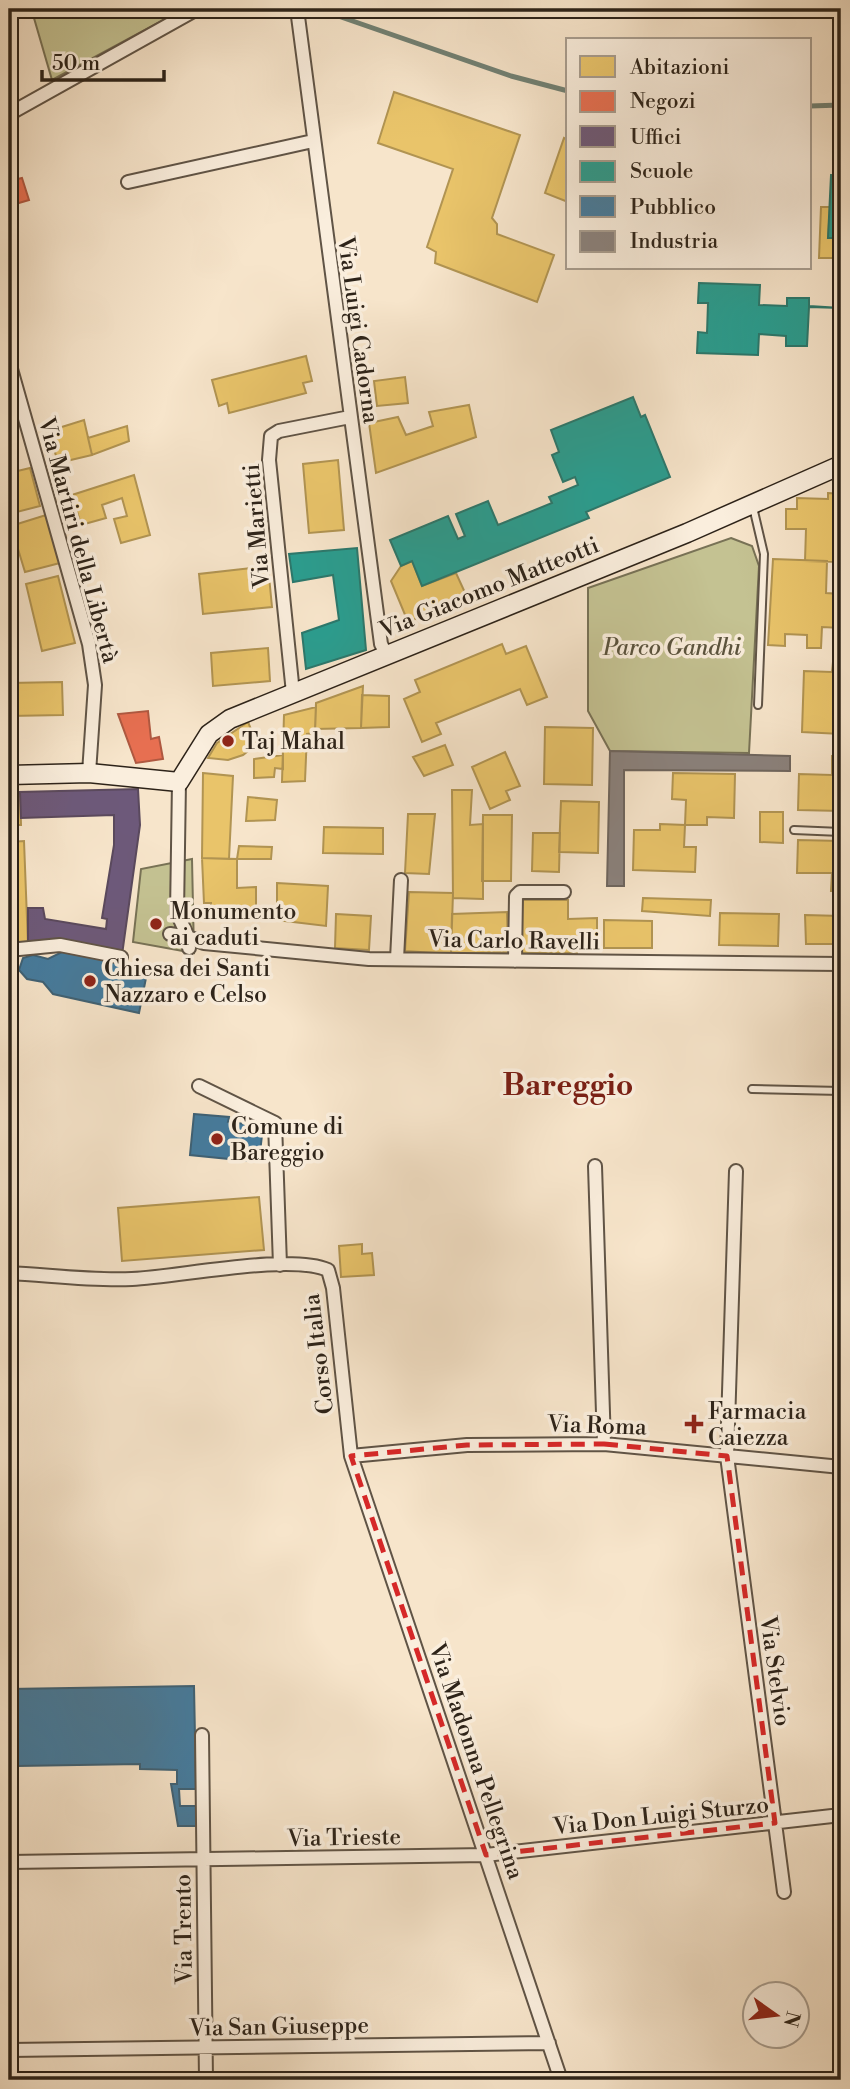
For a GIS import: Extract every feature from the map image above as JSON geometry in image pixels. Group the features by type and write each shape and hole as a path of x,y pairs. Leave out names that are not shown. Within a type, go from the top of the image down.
{"street":[{"path":"11,113 197,9"},
{"name":"Via Luigi Cadorna","path":"297,9 381,644 387,656"},
{"path":"128,182 313,141"},
{"name":"Via Martiri della Libertà","path":"9,362 15,409 89,644 95,685 89,773"},
{"name":"Via Marietti","path":"293,694 269,460 271,436 292,428 350,417"},
{"name":"Via Giacomo Matteotti","path":"179,782 209,734 230,719 752,505 841,465"},
{"path":"9,775 89,773 139,784 179,782 172,818 177,913 188,942"},
{"path":"397,959 401,880"},
{"path":"515,961 516,896 520,892 564,892"},
{"name":"Via Carlo Ravelli","path":"170,934 188,942 397,959 841,964"},
{"path":"9,950 60,945 121,957"},
{"path":"9,1273 130,1280 280,1265 275,1124 199,1086"},
{"path":"595,1166 604,1444"},
{"name":"Via Stelvio","path":"736,1171 727,1456 784,1892"},
{"name":"Corso Italia","path":"280,1265 318,1266 328,1270 333,1288 351,1456"},
{"name":"Via Roma","path":"351,1456 467,1446 604,1444 841,1467"},
{"name":"Via Madonna Pellegrina","path":"351,1456 561,2080"},
{"path":"202,1735 203,1861"},
{"name":"Via Don Luigi Sturzo","path":"486,1855 841,1815"},
{"name":"Via Trieste","path":"9,1862 486,1855"},
{"name":"Via Trento","path":"203,1861 206,2080"},
{"name":"Via San Giuseppe","path":"9,2050 549,2043"}],"lane":[{"path":"752,505 764,554 758,705"},
{"path":"794,830 841,832"},
{"path":"752,1089 841,1091"}],"highlighted area":[{"path":"604,1444 727,1456 775,1823 486,1855 351,1456 467,1445"}],"green space":[{"path":"118,9 184,9 52,80 34,18"},
{"name":"Parco Gandhi","path":"731,538 752,546 759,566 749,753 610,751 588,711 588,588"},
{"path":"192,859 194,953 133,942 141,869"}],"building: Abitazioni":[{"path":"394,92 520,135 492,218 497,224 497,234 554,255 537,302 435,263 436,252 427,247 453,169 378,143"},
{"path":"564,138 566,201 545,193"},
{"path":"821,207 830,207 828,238 841,238 841,258 819,258"},
{"path":"306,356 312,381 303,383 306,393 229,413 227,403 219,406 212,380"},
{"path":"405,377 408,403 377,406 374,381"},
{"path":"469,405 476,437 376,473 369,423 398,417 406,435 433,426 429,412"},
{"path":"84,420 92,455 58,463 49,431"},
{"path":"127,426 129,441 92,455 88,438"},
{"path":"9,429 15,454 9,455"},
{"path":"338,460 344,530 309,533 303,464"},
{"path":"30,468 40,506 9,514 9,473"},
{"path":"134,475 150,535 121,543 114,519 127,516 122,498 102,505 106,518 81,525 72,495"},
{"path":"828,493 841,494 841,562 805,561 806,529 786,529 786,509 797,509 797,498 828,499"},
{"path":"46,515 60,563 25,572 11,526"},
{"path":"773,559 827,561 826,593 841,594 841,628 822,627 821,648 807,648 807,635 785,634 785,646 768,645"},
{"path":"412,561 422,586 456,573 467,597 408,622 391,581 401,566"},
{"path":"268,566 272,607 203,614 199,574"},
{"path":"58,576 75,643 42,651 26,584"},
{"path":"502,644 506,654 526,646 547,697 527,705 520,689 436,723 441,734 422,742 404,699 420,692 415,680"},
{"path":"268,648 270,681 213,686 211,653"},
{"path":"833,662 841,662 841,734 802,732 804,671 832,672"},
{"path":"62,682 63,715 9,716 9,683"},
{"path":"363,686 361,728 315,729 316,703"},
{"path":"362,695 389,696 389,727 361,728"},
{"path":"316,707 315,733 307,734 305,781 282,782 284,715"},
{"path":"248,722 257,744 243,755 228,760 208,758 217,743"},
{"path":"545,727 593,728 592,785 544,784"},
{"path":"445,745 453,765 424,776 413,757"},
{"path":"505,752 520,786 506,791 510,800 490,809 472,767"},
{"path":"283,755 283,769 275,768 274,777 254,778 254,759"},
{"path":"832,756 841,756 841,811 798,810 799,774 832,775"},
{"path":"203,773 233,776 229,859 202,858"},
{"path":"673,773 735,774 734,818 707,817 707,825 685,825 686,800 672,799"},
{"path":"452,790 472,790 470,825 483,824 483,899 453,898"},
{"path":"20,792 21,825 9,825 9,793"},
{"path":"248,797 277,800 275,820 246,821"},
{"path":"561,801 599,802 598,853 559,852"},
{"path":"760,812 783,812 783,843 760,842"},
{"path":"408,814 435,814 429,874 405,873"},
{"path":"483,815 512,815 511,881 482,881"},
{"path":"660,824 685,825 684,847 696,847 695,872 633,870 634,830 660,830"},
{"path":"324,827 383,828 383,854 323,853"},
{"path":"533,833 560,833 559,872 532,871"},
{"path":"798,840 841,841 841,891 831,891 832,873 797,873"},
{"path":"24,841 28,945 9,947 9,842"},
{"path":"239,846 272,847 271,859 237,859"},
{"path":"202,858 237,859 237,888 256,887 256,917 211,916 211,903 204,903"},
{"path":"277,883 328,886 326,926 277,920"},
{"path":"409,892 453,893 451,954 405,951"},
{"path":"643,898 711,900 710,916 642,911"},
{"path":"519,900 568,900 568,919 597,918 597,940 577,940 577,953 519,953"},
{"path":"507,912 508,952 451,954 452,914"},
{"path":"720,913 779,914 778,946 719,945"},
{"path":"336,914 371,916 369,950 335,948"},
{"path":"805,915 841,916 841,944 806,944"},
{"path":"604,920 652,921 652,948 604,948"},
{"path":"259,1197 264,1250 122,1261 118,1208"},
{"path":"362,1244 362,1254 372,1253 374,1275 341,1277 339,1246"}],"building: Negozi":[{"path":"22,178 29,200 9,206 9,181"},
{"path":"148,711 151,739 159,737 163,759 136,763 118,714"}],"building: Uffici":[{"path":"138,789 140,825 122,955 28,945 28,908 43,908 45,919 106,929 107,919 102,918 114,845 114,815 21,818 20,792"}],"building: Scuole":[{"path":"831,175 841,176 841,238 828,238"},
{"path":"699,283 760,285 759,305 787,306 787,298 809,298 809,306 841,308 809,307 807,346 786,346 786,336 759,334 758,355 697,353 698,332 707,333 708,303 698,303"},
{"path":"633,397 641,417 645,415 670,477 586,512 589,518 422,586 412,561 401,566 390,540 448,516 458,539 465,536 456,514 488,501 498,525 552,503 549,497 578,485 575,477 563,482 552,455 559,452 551,430"},
{"path":"357,548 366,650 306,669 302,633 339,620 333,575 293,582 289,554"}],"building: Pubblico":[{"name":"Chiesa dei Santi Nazzaro e Celso","path":"66,950 148,968 139,1013 53,994 43,982 27,979 19,970 23,958 33,955 48,959"},
{"path":"194,1114 229,1117 228,1122 263,1126 259,1162 190,1155"},
{"path":"194,1686 196,1789 179,1789 180,1806 197,1806 197,1826 178,1826 171,1784 177,1784 177,1770 140,1769 140,1764 16,1766 17,1797 10,1797 9,1814 9,1689"}],"building: Industria":[{"path":"610,751 790,756 790,771 624,770 624,886 607,886"}],"waterway":[{"path":"318,9 511,76 566,90"},
{"path":"812,106 841,105"}],"place":[{"name":"Taj Mahal","path":"228,741"},
{"name":"Monumento ai caduti","path":"156,924"},
{"name":"Chiesa dei Santi Nazzaro e Celso","path":"90,981"},
{"name":"Comune di Bareggio","path":"217,1139"},
{"name":"Farmacia Caiezza","path":"694,1424"}],"district":[{"name":"Bareggio","path":"568,1085"}]}
